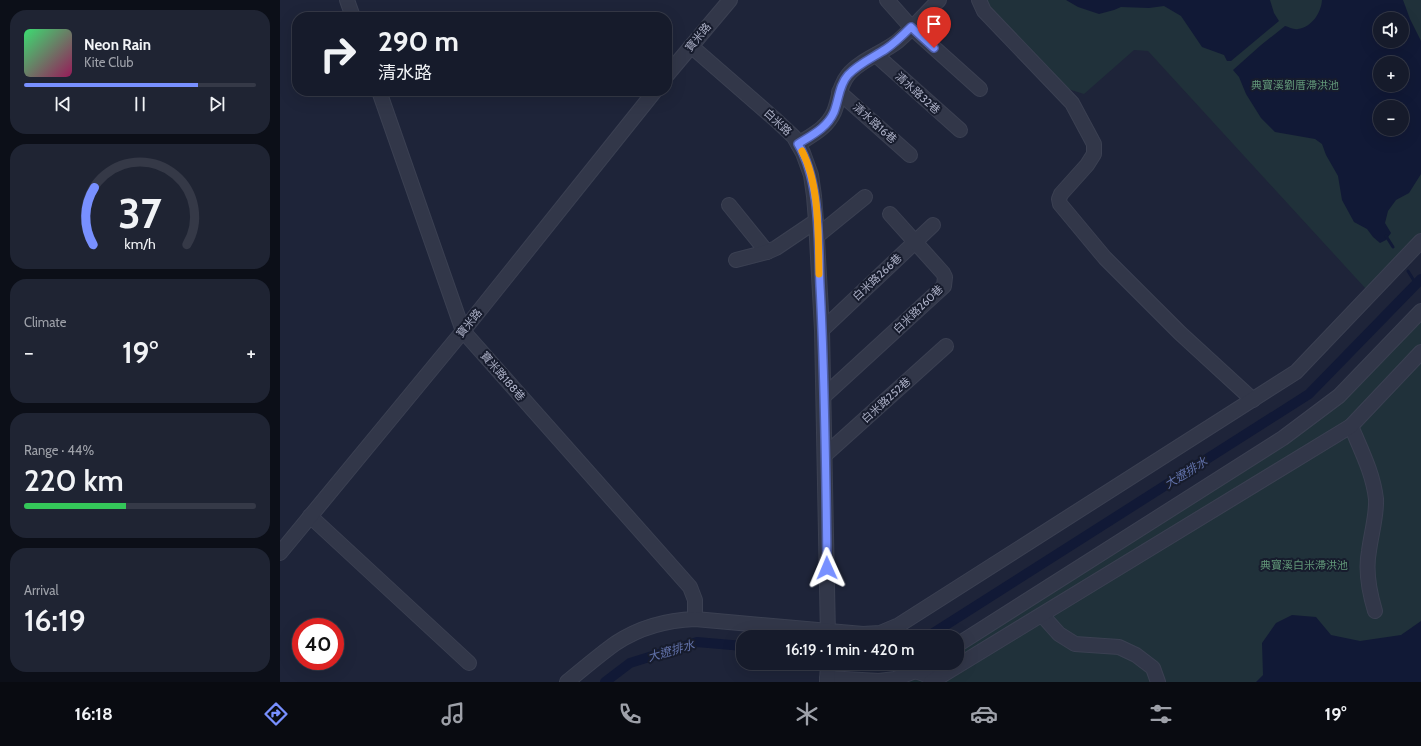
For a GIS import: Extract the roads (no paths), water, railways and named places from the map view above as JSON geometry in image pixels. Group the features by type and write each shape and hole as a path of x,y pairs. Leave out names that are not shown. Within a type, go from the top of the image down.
{"street":[{"path":"347,0 351,12"},
{"name":"寶米路","path":"672,69 730,0"},
{"path":"887,0 911,27 980,90"},
{"path":"798,144 818,132 828,122 834,112 839,92 850,72 898,41 939,0"},
{"path":"980,0 984,11 1072,103 1094,144 1094,154 1087,166 1061,194 1059,199 1060,204 1111,263 1180,333 1253,400"},
{"name":"白米路","path":"691,46 794,137 803,152 811,175 816,221 822,330 829,630"},
{"name":"清水路32巷","path":"876,55 960,130"},
{"name":"清水路16巷","path":"839,92 910,155"},
{"name":"寶米路188巷","path":"381,96 463,331 690,587 695,600 695,619"},
{"name":"寶米路","path":"280,553 463,331 650,96"},
{"path":"817,236 865,197"},
{"path":"729,206 767,252"},
{"name":"白米路260巷","path":"824,396 944,286 945,277 890,214"},
{"path":"736,260 767,252 776,248 816,221"},
{"name":"白米路266巷","path":"822,330 933,225"},
{"path":"890,630 1296,372 1421,241"},
{"path":"964,641 1283,438 1339,396 1421,311"},
{"name":"白米路252巷","path":"826,454 946,346"},
{"path":"827,674 879,681 895,679 916,671 930,676 1042,614 1351,426 1421,352"},
{"path":"1351,426 1371,473 1376,500 1368,553 1367,575 1375,611"},
{"path":"310,516 469,663"},
{"path":"1042,614 1059,634 1075,644 1119,647 1136,655 1153,668 1158,682"},
{"path":"567,682 616,644 636,632 656,625 695,619 793,630"}],"water":[{"path":"1066,0 1270,0 1274,13 1279,21 1231,61 1227,61 1224,55 1202,47 1181,16 1164,6 1149,8 1121,7 1099,14 1078,7"},
{"path":"1322,0 1403,0 1407,12 1373,12 1373,48 1409,48 1409,16 1421,41 1421,174 1409,193 1396,200 1388,211 1385,223 1391,233 1386,240 1380,243 1367,229 1354,222 1342,200 1338,176 1326,155 1322,144 1315,139 1275,132 1261,118 1246,94 1239,77 1233,70 1285,26 1293,29 1303,28 1315,19 1320,10"},
{"path":"1292,615 1316,617 1331,635 1360,641 1401,635 1421,621 1421,682 1256,682 1263,675 1262,643 1276,623"}],"waterway":[{"path":"1386,236 1393,247"},
{"path":"1408,271 1416,284"},
{"name":"大遼排水","path":"938,630 1309,394 1421,279"},
{"name":"大遼排水","path":"605,682 630,663 697,642 736,645"}],"park label":[{"name":"典寶溪劉厝滯洪池","path":"1295,85"},
{"name":"典寶溪白米滯洪池","path":"1304,565"}]}
